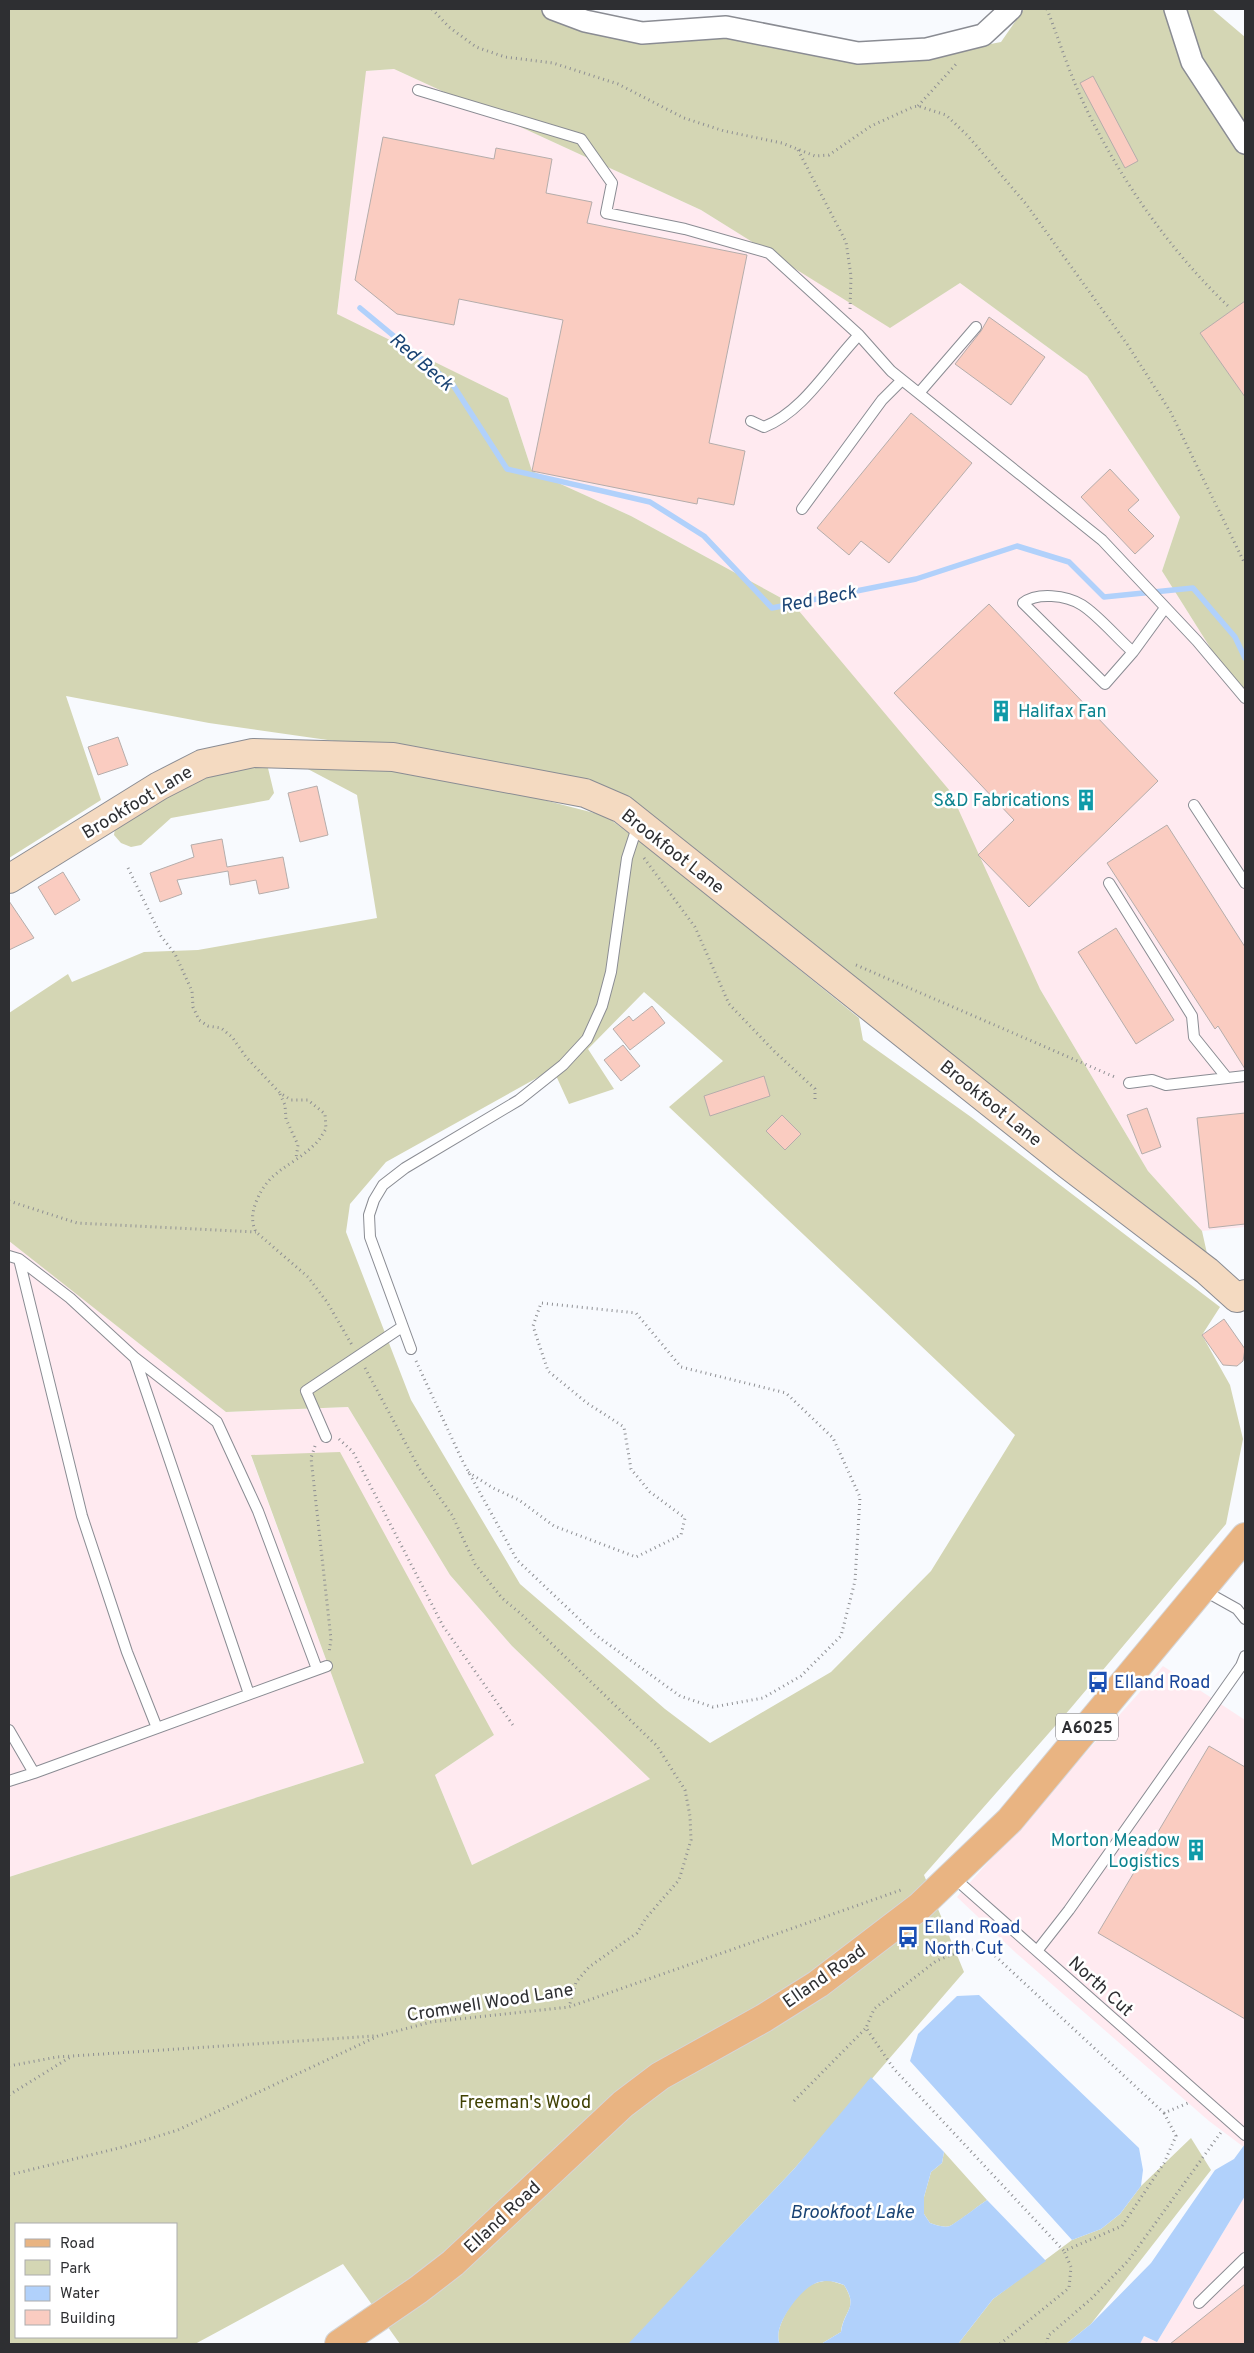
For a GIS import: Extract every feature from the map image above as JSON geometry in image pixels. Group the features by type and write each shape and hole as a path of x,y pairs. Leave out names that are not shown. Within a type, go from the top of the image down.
{"main road":[{"name":"Elland Road","path":"339,2344 418,2290 453,2263 623,2104 660,2076 764,2018 818,1984 919,1907 1010,1820 1202,1589 1245,1534"}],"street":[{"path":"553,9 585,21 642,33 726,27 858,52 927,49 983,35 1012,9"},
{"path":"1175,9 1192,62 1245,142"},
{"name":"Brookfoot Lane","path":"9,879 176,777 202,764 253,752 393,756 585,793 622,810 635,832 1207,1271 1242,1303"}],"lane":[{"path":"418,90 581,139 612,184 606,213 685,229 768,253 859,335 890,370 1102,540 1197,641 1245,698"},
{"path":"918,393 976,327"},
{"path":"751,421 764,428 780,421 802,400 859,335"},
{"path":"802,508 882,400 902,380"},
{"path":"1133,652 1081,604 1059,597 1031,597 1023,603 1105,684 1133,652 1163,605"},
{"path":"1194,805 1245,883"},
{"path":"410,1350 370,1237 369,1216 374,1200 384,1185 404,1168 519,1100 563,1065 587,1039 602,1006 611,972 627,858 635,832"},
{"path":"1109,883 1192,1016 1194,1037 1227,1078"},
{"path":"1129,1083 1152,1080 1166,1085 1245,1076"},
{"path":"9,1781 322,1668 258,1512 217,1422 134,1357 70,1298 14,1258"},
{"path":"14,1258 82,1516 127,1652 156,1728"},
{"path":"326,1437 306,1391 402,1327"},
{"path":"134,1357 249,1694"},
{"path":"1202,1589 1237,1609 1245,1619"},
{"path":"1038,1950 1069,1910 1241,1666 1245,1656"},
{"path":"9,1730 34,1773"},
{"name":"North Cut","path":"952,1875 1228,2122 1245,2135"},
{"path":"1199,2304 1245,2258"}],"path":[{"path":"432,9 449,27 476,48 505,57 563,66 618,84 684,118 724,131 782,143 816,156 829,155 871,126 912,107 918,106 946,115 968,136 1026,204 1127,344 1170,411 1245,564"},
{"path":"1047,9 1083,102 1124,180 1203,282 1228,307"},
{"path":"918,106 983,35"},
{"path":"797,149 846,242 851,276 850,313 859,335"},
{"path":"635,832 695,927 730,1004 775,1052 815,1089 815,1102"},
{"path":"128,868 161,936 175,954 192,991 193,1007 199,1020 208,1026 221,1028 232,1037 246,1057 280,1093 291,1100 308,1100 325,1114 326,1130 314,1146 277,1171 262,1188 252,1223 256,1232 308,1277 327,1302 418,1468 452,1514 475,1564 502,1598 521,1614 657,1746 685,1790 691,1840 679,1880 655,1907 637,1933 612,1953 589,1967 576,1982 568,2007"},
{"path":"850,962 1129,1083"},
{"path":"280,1093 285,1105 286,1119 298,1145 296,1158"},
{"path":"9,1200 77,1223 256,1232"},
{"path":"410,1350 468,1472 516,1560 598,1636 680,1696 713,1707 763,1698 801,1676 841,1636 855,1581 860,1497 833,1438 786,1393 681,1367 636,1313 541,1303 533,1326 548,1371 587,1403 624,1427 631,1469 650,1492 685,1518 681,1535 636,1558 554,1526 519,1500 493,1488 468,1472"},
{"path":"322,1668 331,1639 311,1458 316,1444 326,1437 336,1437 353,1452 443,1626 515,1728"},
{"name":"Cromwell Wood Lane","path":"9,2174 123,2147 178,2130 378,2036 431,2022 568,2007 904,1889"},
{"path":"794,2102 866,2028 874,2009 936,1960 966,1949 992,1953 1164,2112 1176,2136 1164,2163 1122,2226 1064,2251"},
{"path":"866,2028 894,2069 1064,2251 1071,2267 1069,2288 1000,2344"},
{"path":"9,2066 72,2056 378,2036"},
{"path":"9,2096 72,2056"},
{"path":"1164,2112 1203,2098"},
{"path":"1047,2344 1048,2336 1091,2299 1128,2261 1228,2122"}],"shaded area":[{"path":"394,69 701,210 890,327 960,283 1087,376 1180,517 1162,571 1245,703 1245,1227 1202,1231 1148,1171 1040,989 794,605 631,516 532,471 508,398 337,315 365,71"},
{"path":"9,1241 226,1412 348,1407 450,1575 512,1646 650,1779 472,1865 435,1775 494,1735 251,1456 364,1763 9,1877"},
{"path":"1163,1666 1245,1720 1245,2148 1209,2121 1016,1953 957,1897"},
{"path":"1245,2196 1245,2344 1140,2344 1144,2336 1157,2342"}],"green space":[{"path":"9,9 576,9 587,14 853,59 929,56 1001,42 1024,9 1212,9 1245,37 1245,703 1162,571 1180,517 1087,376 960,283 890,328 701,210 394,69 366,71 337,314 508,398 532,471 631,516 794,605 950,791 1040,989 1148,1171 1202,1231 1208,1258 762,903 650,819 524,768 209,723 66,696 101,800 9,858"},
{"path":"267,764 274,793 269,800 171,818 141,845 131,847 121,843 114,835 115,828 198,774"},
{"name":"Freeman's Wood","path":"304,767 420,768 606,816 673,867 859,1018 863,1040 971,1117 1220,1307 1202,1335 1230,1385 1243,1439 1226,1524 1070,1709 924,1875 964,1972 794,2169 629,2344 400,2344 343,2264 195,2344 9,2344 9,1877 364,1763 251,1455 340,1452 494,1735 435,1775 472,1865 650,1779 512,1646 450,1575 348,1407 226,1412 9,1241 9,1013 68,974 72,982 144,952 198,950 377,918 357,795","holes":["644,992 723,1061 669,1107 1015,1435 931,1571 831,1672 710,1743 665,1709 520,1584 411,1400 346,1232 350,1204 386,1162 553,1069 569,1104 614,1089 588,1049"]},
{"path":"1191,2138 1211,2170 1091,2324 1066,2344 958,2344 993,2299 1072,2240 1101,2229 1120,2214 1141,2186"},
{"path":"944,2152 987,2200 952,2225 945,2227 930,2223 924,2214 924,2197 931,2172 942,2163"},
{"path":"828,2280 844,2285 850,2299 849,2309 841,2332 821,2344 780,2344 778,2338 779,2331 790,2306 808,2286"}],"water":[{"path":"979,1995 1139,2148 1143,2170 1141,2186 1120,2214 1101,2229 1072,2240 910,2061 918,2034 957,1996"},
{"name":"Brookfoot Lake","path":"871,2077 944,2152 942,2163 931,2172 924,2197 924,2214 930,2223 948,2227 987,2200 1046,2261 993,2299 958,2344 821,2344 841,2332 850,2304 850,2299 844,2285 825,2281 818,2282 808,2288 794,2302 779,2329 778,2337 780,2344 628,2344 794,2169"},
{"path":"1245,2144 1245,2196 1157,2342 1144,2336 1140,2344 1066,2344 1091,2324 1151,2263 1215,2170 1234,2159"}],"building":[{"path":"1093,76 1138,161 1125,168 1080,83"},
{"path":"383,137 494,159 496,148 552,159 546,193 592,202 587,223 747,255 709,443 745,451 734,505 698,498 697,504 532,471 563,320 459,299 454,325 397,314 355,280"},
{"path":"1245,301 1245,397 1200,333"},
{"path":"989,317 1045,357 1011,405 955,364 981,331"},
{"path":"911,413 972,463 889,563 861,541 849,555 817,528"},
{"path":"1110,469 1139,500 1128,510 1154,536 1135,554 1081,497"},
{"name":"Halifax Fan","path":"989,604 1158,781 1029,907 978,855 1014,820 894,693"},
{"path":"118,737 128,765 98,775 88,747"},
{"path":"317,786 328,835 300,842 288,793"},
{"path":"1167,825 1245,947 1245,1069 1218,1026 1215,1029 1107,863"},
{"path":"222,839 227,867 283,857 289,888 259,894 256,880 230,885 228,871 177,880 182,894 160,902 150,873 194,857 191,845"},
{"path":"63,872 80,900 55,915 38,887"},
{"path":"9,901 34,938 9,950"},
{"path":"1116,928 1174,1020 1136,1044 1078,952"},
{"path":"652,1006 665,1023 630,1050 613,1029 629,1016 633,1021"},
{"path":"623,1045 640,1066 621,1081 604,1060"},
{"path":"764,1076 770,1096 710,1116 704,1096"},
{"path":"1147,1108 1161,1147 1142,1154 1127,1115"},
{"path":"1245,1113 1245,1224 1209,1228 1197,1118"},
{"path":"782,1115 801,1134 785,1150 766,1131"},
{"path":"1224,1319 1245,1349 1243,1361 1237,1366 1223,1365 1202,1335"},
{"name":"Morton Meadow Logistics","path":"1209,1746 1245,1767 1245,2019 1098,1933"},
{"path":"1245,2284 1245,2344 1170,2344"}],"waterway":[{"name":"Red Beck","path":"360,308 453,385 507,469 650,502 704,536 772,608 916,579 1017,546 1069,562 1104,597 1193,588 1235,637 1245,658"}],"place":[{"name":"Halifax Fan","path":"1001,711"},
{"name":"S&D Fabrications","path":"1086,800"},
{"name":"Elland Road","path":"1098,1682"},
{"name":"Morton Meadow Logistics","path":"1196,1850"},
{"name":"Elland Road North Cut","path":"908,1937"}]}
